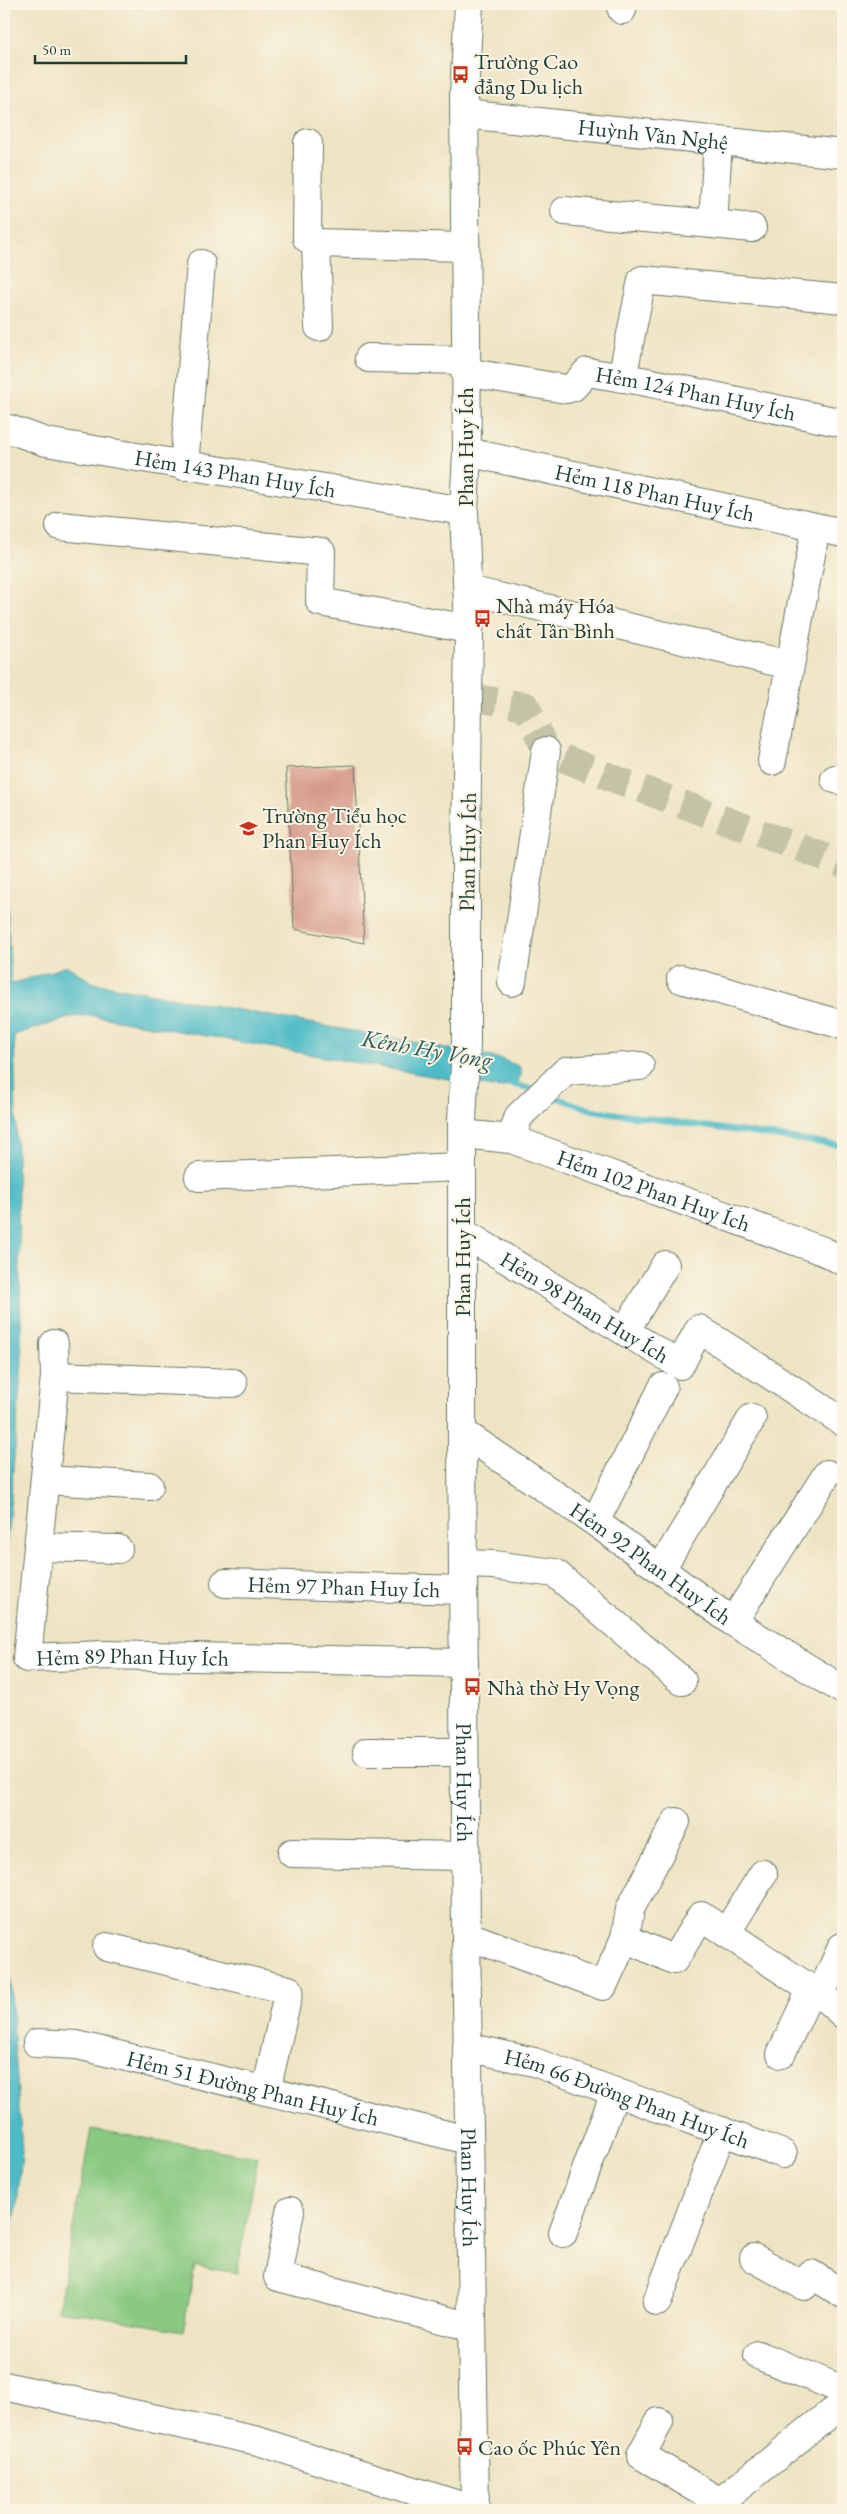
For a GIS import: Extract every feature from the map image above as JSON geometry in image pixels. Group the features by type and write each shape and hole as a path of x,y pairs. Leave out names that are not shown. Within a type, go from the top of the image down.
{"main road":[{"name":"Phan Huy Ích","path":"468,4 464,114 466,452 464,511 470,630 466,851 466,1044 462,1127 462,1432 468,2140 475,2510"},
{"name":"Huỳnh Văn Nghệ","path":"464,114 843,154"},
{"path":"713,224 718,142"},
{"path":"308,143 307,238 316,243 464,247"},
{"path":"565,211 752,228"},
{"path":"316,243 319,327"},
{"path":"184,466 201,264"},
{"path":"622,378 642,280 843,299"},
{"name":"Hẻm 124 Phan Huy Ích","path":"369,358 465,366 566,389 573,386 587,372 843,423"},
{"name":"Hẻm 143 Phan Huy Ích","path":"9,429 46,442 464,511"},
{"name":"Hẻm 118 Phan Huy Ích","path":"466,452 843,533"},
{"path":"60,526 321,552 320,602 470,630"},
{"path":"772,761 816,528"},
{"path":"468,590 790,665"},
{"path":"512,982 546,751"},
{"path":"681,979 843,1025"},
{"path":"511,1139 519,1116 566,1071 640,1066"},
{"name":"Hẻm 102 Phan Huy Ích","path":"462,1127 511,1139 814,1248 843,1261"},
{"path":"199,1177 462,1167"},
{"name":"Hẻm 98 Phan Huy Ích","path":"462,1232 680,1365 699,1329 843,1422"},
{"path":"625,1331 666,1265"},
{"name":"Hẻm 89 Phan Huy Ích","path":"54,1344 55,1376 28,1658 104,1655 464,1663"},
{"path":"55,1376 233,1383"},
{"path":"595,1522 663,1388"},
{"path":"661,1569 752,1418"},
{"name":"Hẻm 92 Phan Huy Ích","path":"462,1432 595,1522 733,1622 843,1690"},
{"path":"733,1622 827,1474"},
{"path":"45,1480 149,1486"},
{"path":"38,1547 118,1549"},
{"name":"Hẻm 97 Phan Huy Ích","path":"225,1583 463,1577 494,1565 556,1573 682,1681"},
{"path":"367,1752 464,1752"},
{"path":"466,1935 603,1986 624,1938 630,1909 676,1822"},
{"path":"292,1854 465,1856"},
{"path":"726,1933 763,1874"},
{"path":"624,1938 674,1960 701,1916 816,1993 843,2014"},
{"path":"107,1947 289,1990 266,2091"},
{"path":"782,2054 842,1947"},
{"name":"Hẻm 51 Đường Phan Huy Ích","path":"38,2043 77,2045 468,2140"},
{"name":"Hẻm 66 Đường Phan Huy Ích","path":"467,2046 534,2062 784,2154"},
{"path":"563,2233 615,2092"},
{"path":"657,2302 722,2132"},
{"path":"290,2211 278,2278 472,2327"},
{"path":"754,2258 804,2286 811,2274 843,2294"},
{"path":"758,2355 843,2390"},
{"path":"4,2386 258,2440 475,2510"},
{"path":"659,2422 641,2454 715,2506 843,2403"}],"green space":[{"path":"91,2129 258,2157 237,2273 195,2266 183,2331 58,2310"}],"water":[{"path":"4,839 11,984 67,966 94,983 498,1058 519,1066 522,1073 517,1084 498,1088 89,1015 72,1017 14,1035 22,1364 4,1577"},
{"path":"4,1892 22,2151 17,2207 4,2267"}],"building":[{"name":"Trường Tiểu học Phan Huy Ích","path":"355,765 364,943 294,929 286,768"}],"waterway":[{"name":"Kênh Hy Vọng","path":"509,1083 535,1090"},
{"name":"Kênh Hy Vọng","path":"549,1095 592,1110 843,1146"}],"tunnel":[{"path":"469,697 526,706 546,751 620,781 843,864"}],"place":[{"name":"Trường Cao đẳng Du lịch","path":"460,74"},
{"name":"Nhà máy Hóa chất Tân Bình","path":"482,618"},
{"name":"Trường Tiểu học Phan Huy Ích","path":"248,828"},
{"name":"Nhà thờ Hy Vọng","path":"473,1687"},
{"name":"Cao ốc Phúc Yên","path":"464,2447"}]}
